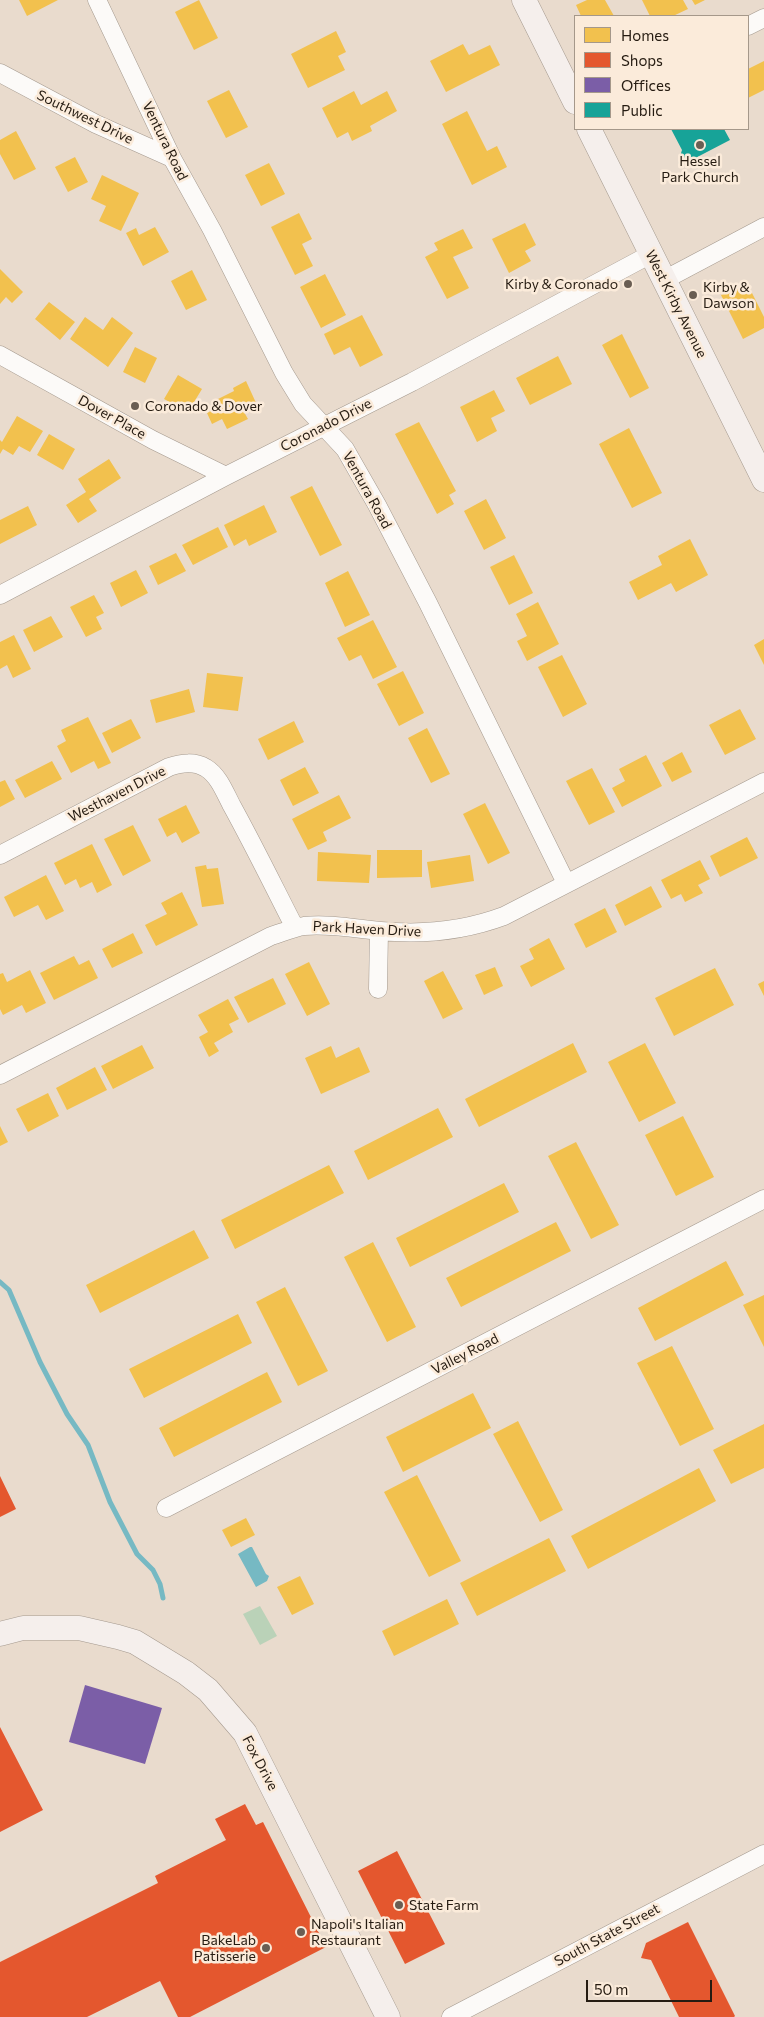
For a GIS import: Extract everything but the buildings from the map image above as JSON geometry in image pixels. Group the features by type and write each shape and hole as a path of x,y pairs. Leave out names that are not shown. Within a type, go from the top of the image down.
{"street":[{"name":"Ventura Road","path":"97,0 172,158 212,230 284,373 303,404 345,449 377,505 428,603 566,883"},
{"path":"524,0 574,100"},
{"path":"749,26 764,18"},
{"name":"Southwest Drive","path":"0,73 70,111 172,158"},
{"name":"West Kirby Avenue","path":"589,130 764,480"},
{"path":"664,280 764,227"},
{"name":"Coronado Drive","path":"0,595 226,476 412,382 651,254"},
{"name":"Dover Place","path":"0,355 153,440 226,476"},
{"name":"Westhaven Drive","path":"0,855 170,767 185,763 194,764 206,768 216,777 295,928"},
{"name":"Park Haven Drive","path":"0,1075 271,936 295,928 314,926 426,933 458,929 489,922 764,782"},
{"path":"378,988 379,931"},
{"name":"Valley Road","path":"166,1508 764,1199"},
{"name":"Fox Drive","path":"0,1634 23,1628 79,1628 118,1637 135,1642 186,1673 208,1690 245,1733 388,2017"},
{"name":"South State Street","path":"451,2017 764,1854"}],"green space":[{"path":"260,1606 277,1636 260,1645 243,1614"}],"water":[{"path":"252,1547 266,1574 269,1576 267,1581 256,1587 238,1554"}],"waterway":[{"path":"0,1282 9,1290 40,1362 67,1414 88,1445 110,1502 137,1554 153,1570 160,1584 163,1598"}],"place":[{"name":"Hessel Park Church","path":"700,145"},
{"name":"Kirby & Coronado","path":"628,284"},
{"name":"Kirby & Dawson","path":"693,295"},
{"name":"Coronado & Dover","path":"135,406"},
{"name":"State Farm","path":"399,1905"},
{"name":"Napoli's Italian Restaurant","path":"301,1932"},
{"name":"BakeLab Patisserie","path":"266,1948"}]}
